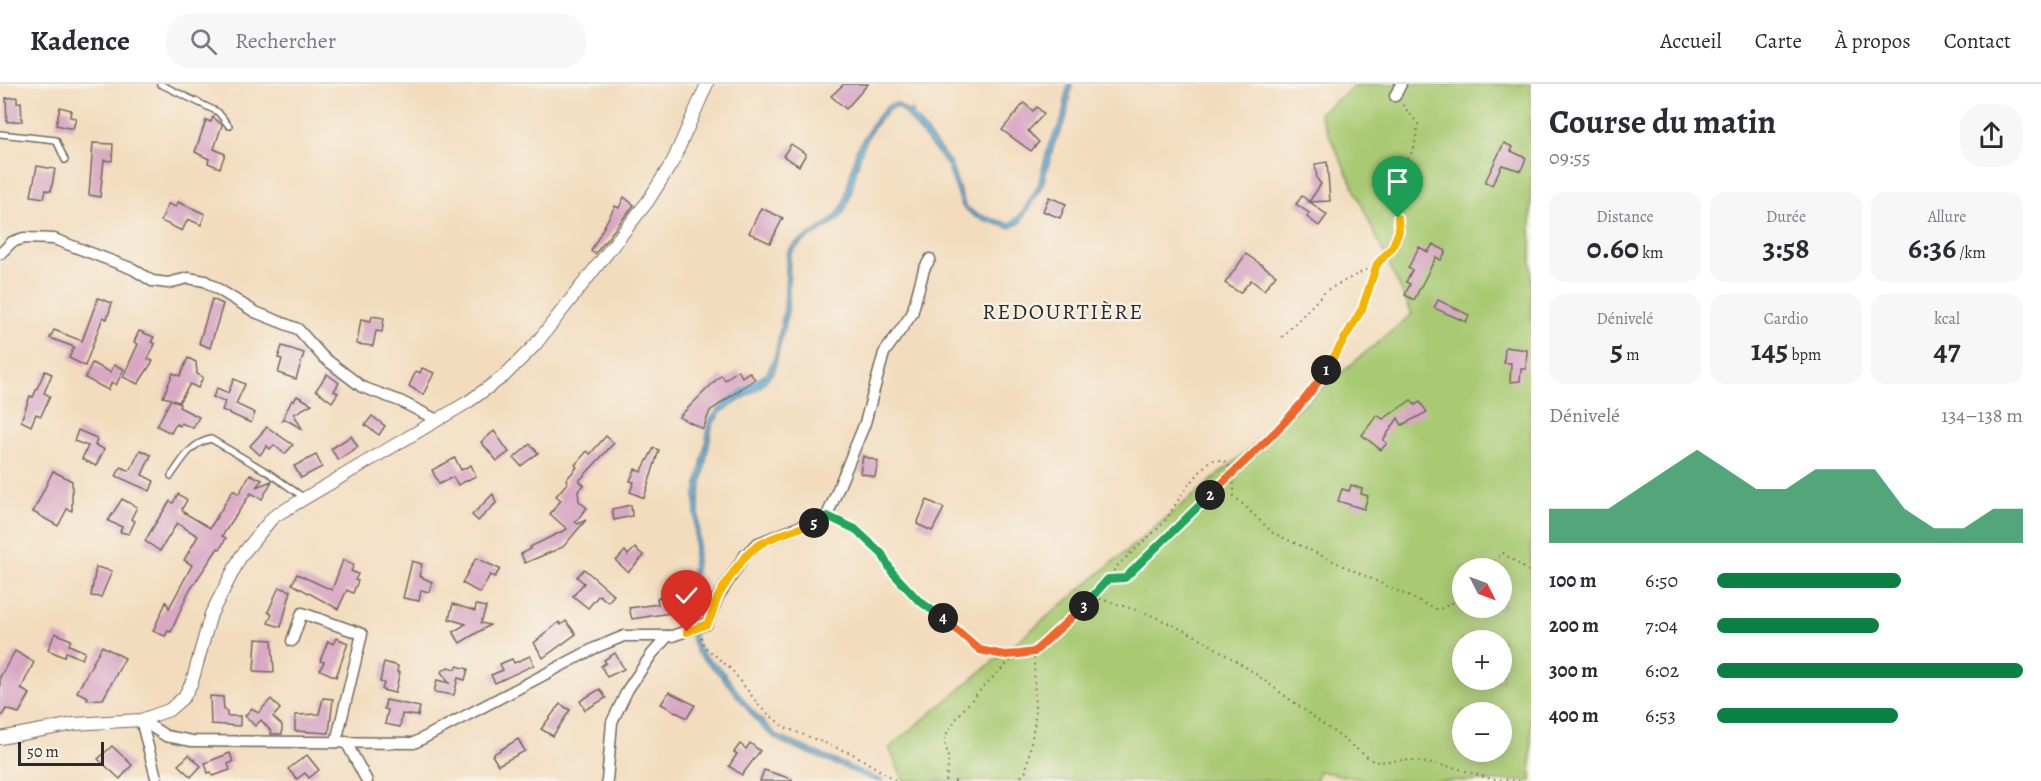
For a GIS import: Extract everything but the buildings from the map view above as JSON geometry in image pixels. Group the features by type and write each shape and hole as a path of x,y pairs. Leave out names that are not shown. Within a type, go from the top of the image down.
{"street":[{"path":"0,738 74,724 141,720 169,710 184,697 192,682 211,614 241,556 273,517 437,420 504,376 535,345 648,201 673,161 706,84"},
{"path":"1395,96 1401,84"},
{"path":"0,254 12,242 24,238 54,239 133,269 152,281 168,283 189,278 205,281 255,312 298,329 323,357 362,387 400,401 437,420"},
{"path":"141,720 166,736 192,741 414,743 614,640 624,636 668,636 692,631 711,618 718,597 744,555 758,543 827,516 865,423 884,353 912,314 924,268 930,260"},
{"path":"292,641 302,613 362,633 341,742 367,781"},
{"path":"608,781 612,722 628,689 652,654 668,636"},
{"path":"141,720 158,781"}],"lane":[{"path":"160,84 218,112 229,126"},
{"path":"0,134 56,140 65,160"},
{"path":"171,476 189,450 201,441 212,439 269,473 305,498"}],"path":[{"path":"1282,337 1327,290 1377,264 1392,248 1399,231 1390,186 1414,149 1418,124 1395,96"},
{"path":"1108,579 1125,578 1234,471 1270,440 1314,388 1362,309 1377,264"},
{"path":"827,516 855,529 882,554 892,572 918,600 980,650 1004,655 1019,654 1034,652 1093,597 1119,564 1163,524 1184,491 1209,461 1220,460 1234,471"},
{"path":"1234,471 1234,496 1273,533 1438,610 1452,605"},
{"path":"1497,558 1503,553 1510,558"},
{"path":"1512,559 1531,573"},
{"path":"1093,597 1149,614 1200,639 1253,672 1374,762 1405,760 1453,767 1491,778 1524,781"},
{"path":"692,631 705,646 732,669 761,708 784,727 855,755 897,781"},
{"path":"1017,781 1026,771 1035,721 1034,652"},
{"path":"946,781 948,758 945,740 949,730 986,683 1002,666 1019,654"}],"green space":[{"path":"1358,84 1531,84 1531,781 1371,781 1319,771 1316,781 904,781 889,748 1412,314 1319,113"}],"water":[{"path":"1068,84 1072,84 1066,119 1054,144 1043,184 1020,223 1010,228 977,218 963,208 947,165 904,112 897,107 887,112 874,127 863,148 844,213 830,226 796,247 790,255 788,311 774,371 759,388 720,413 712,426 699,499 699,539 692,615 696,643 704,655 722,670 750,708 776,735 884,781 875,781 779,741 763,729 721,676 696,652 688,627 695,540 695,495 710,419 726,401 767,373 775,356 784,310 787,253 794,244 827,224 837,214 843,205 857,148 877,117 889,105 897,103 910,113 912,109 913,115 950,162 965,205 976,214 1010,224 1021,214 1038,186 1049,144 1062,119"}],"district":[{"name":"REDOURTIÈRE","path":"1063,312"}],"route":[{"path":"687,632 707,624 718,597 744,555 758,543 817,522 827,516 855,529 882,554 892,572 918,600 980,650 1004,655 1034,652 1085,606 1108,579 1125,578 1150,555 1234,471 1270,440 1314,388 1362,309 1377,264 1392,248 1399,231 1398,218"}]}
